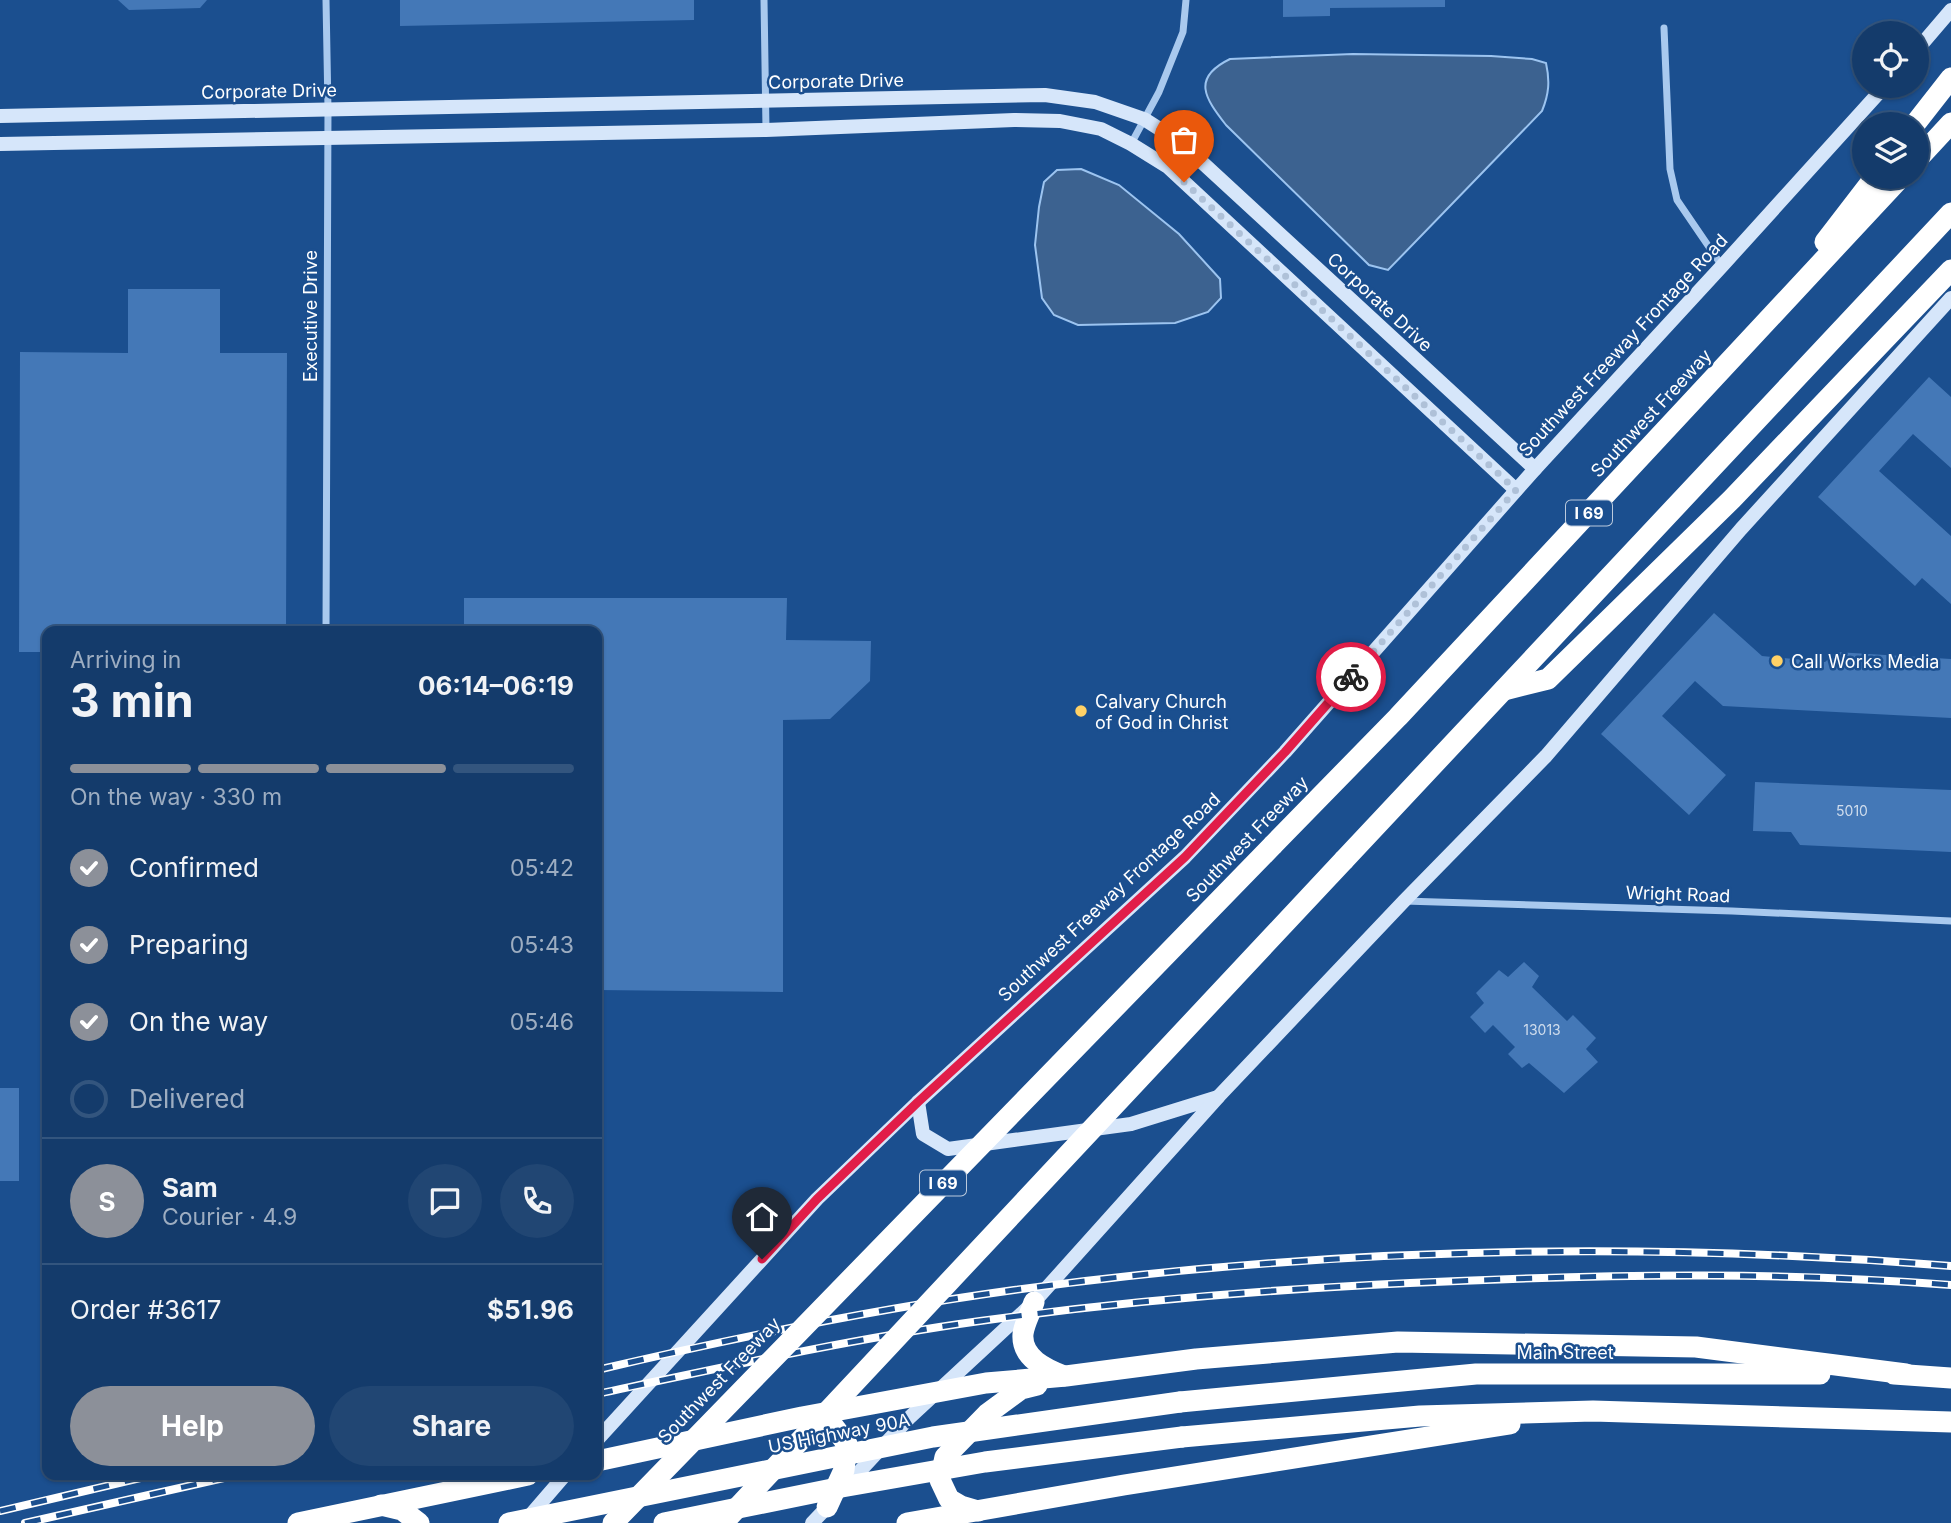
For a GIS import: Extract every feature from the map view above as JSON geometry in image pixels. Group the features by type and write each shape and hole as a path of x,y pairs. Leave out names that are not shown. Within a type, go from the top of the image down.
{"highway":[{"path":"1924,112 1951,78"},
{"path":"1929,147 1951,123"},
{"path":"1743,349 1866,189"},
{"name":"Southwest Freeway","path":"613,1523 1398,717 1890,189"},
{"path":"723,1523 1951,213"},
{"path":"1504,690 1548,678 1731,499 1951,270"},
{"path":"1034,1302 1023,1336 1029,1354 1041,1367 1066,1376"},
{"path":"602,1460 802,1417 986,1383 1066,1376 1196,1359 1398,1342 1696,1347 1906,1374"},
{"name":"Main Street","path":"1180,1402 1476,1374 1906,1374 1951,1377"},
{"path":"982,1512 961,1506 949,1499 940,1480 945,1457 987,1415 1021,1390 1066,1376"},
{"name":"US Highway 90A","path":"509,1523 933,1437 1180,1402"},
{"path":"908,1523 1124,1485 1593,1411"},
{"path":"664,1523 842,1487 985,1462 1182,1437 1420,1416 1593,1411 1951,1422"},
{"path":"802,1417 834,1427 847,1444 844,1470 827,1507"},
{"path":"298,1523 503,1480"},
{"path":"379,1505 402,1510 419,1523"}],"main road":[{"path":"1929,36 1951,10"},
{"name":"Corporate Drive","path":"0,116 1045,95 1095,102 1144,120 1180,142 1535,469"},
{"name":"Southwest Freeway Frontage Road","path":"602,1435 817,1199 918,1102 1185,857 1285,752 1516,490 1874,98"},
{"path":"0,144 766,130 1014,120 1060,121 1101,129 1168,167 1516,490"},
{"path":"812,1523 910,1417 1034,1302 1219,1096 1546,756 1741,529 1951,298"},
{"path":"918,1102 923,1134 948,1149 1130,1124 1219,1096"},
{"path":"533,1518 561,1480"}],"street":[{"name":"Executive Drive","path":"326,0 326,626"},
{"path":"764,0 766,130"},
{"path":"1131,144 1159,92 1184,32 1186,0"},
{"path":"1664,28 1670,169 1677,200 1723,266"},
{"name":"Wright Road","path":"1404,901 1951,921"}],"water":[{"path":"1353,54 1491,56 1532,59 1546,63 1548,87 1542,111 1388,270 1369,265 1226,125 1212,106 1206,89 1210,74 1230,59"},
{"path":"1081,169 1119,185 1179,234 1220,279 1221,298 1208,312 1175,323 1078,325 1054,315 1042,298 1035,245 1039,207 1044,182 1057,170"}],"building":[{"path":"118,0 207,0 200,8 129,10"},
{"path":"400,0 694,0 694,20 400,26"},
{"path":"1283,0 1445,0 1445,7 1330,8 1330,16 1283,17"},
{"path":"128,289 220,289 220,353 287,353 286,626 42,626 42,652 19,652 20,352 128,353"},
{"path":"1929,377 1951,397 1951,468 1913,434 1879,471 1951,536 1951,604 1922,578 1915,586 1818,497"},
{"path":"464,598 787,598 786,640 871,641 870,681 830,719 783,720 783,992 602,990 602,626 464,626"},
{"path":"1714,613 1762,656 1825,662 1836,652 1951,659 1951,718 1723,706 1695,681 1662,716 1726,775 1689,815 1601,734"},
{"path":"1755,782 1951,790 1951,852 1800,845 1791,832 1753,831"},
{"path":"1524,962 1539,976 1532,987 1567,1021 1573,1015 1596,1038 1586,1049 1598,1062 1564,1093 1529,1063 1522,1068 1508,1054 1515,1047 1493,1025 1485,1033 1470,1017 1484,1003 1476,993 1499,970 1508,977"},
{"path":"0,1088 19,1088 19,1181 0,1181"}],"railway":[{"path":"602,1369 752,1336 909,1306 1014,1290 1247,1265 1364,1257 1599,1252 1717,1253 1951,1266"},
{"path":"602,1393 788,1354 932,1328 1099,1306 1278,1290 1643,1276 1766,1276 1951,1285"},
{"path":"0,1511 132,1480"},
{"path":"25,1523 215,1480"}],"way so far":[{"path":"1184,182 1516,490 1351,677"}],"place":[{"name":"Call Works Media","path":"1777,661"},
{"name":"Calvary Church of God in Christ","path":"1081,711"}],"route":[{"path":"762,1259 817,1199 918,1102 1185,857 1285,752 1351,677"}]}
